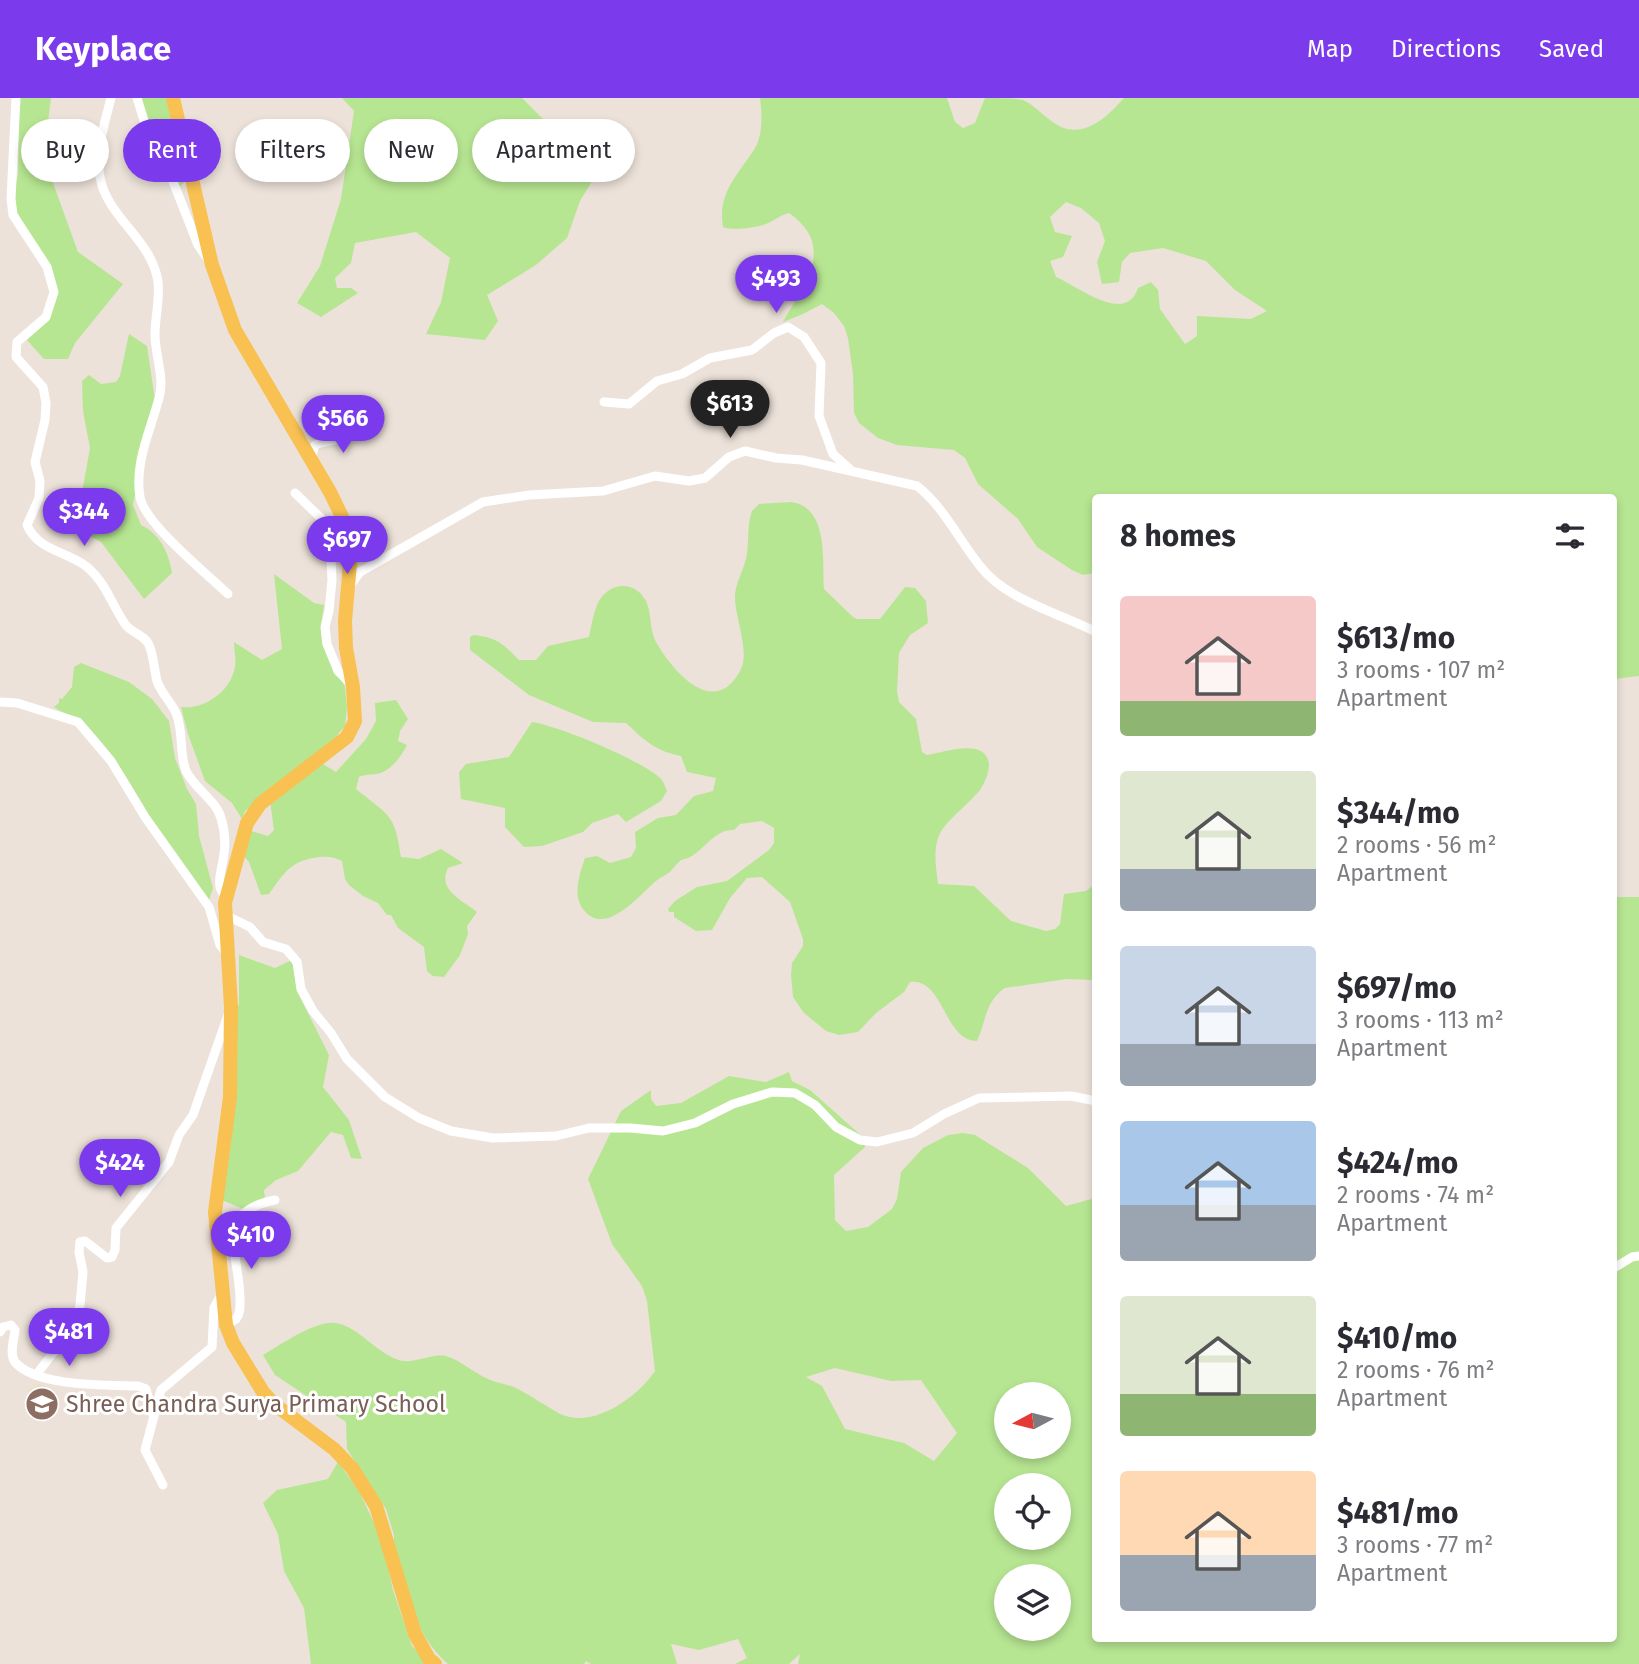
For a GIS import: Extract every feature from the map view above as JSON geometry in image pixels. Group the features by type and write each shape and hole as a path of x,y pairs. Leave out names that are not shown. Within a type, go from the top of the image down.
{"main road":[{"path":"173,98 212,265 235,330 330,492 350,540 345,648 356,711 352,730 334,748 260,804 247,823 226,895 231,1007 230,1097 215,1212 226,1325 233,1343 263,1392 274,1404 334,1449 352,1468 376,1506 415,1634 429,1659 435,1664"}],"street":[{"path":"16,98 10,199 13,215 47,267 54,292 46,317 17,342 16,357 43,387 46,403 45,420 35,462 40,481 39,498 27,525 32,536 43,546 66,554 86,566 102,582 126,626 147,640 156,662 156,678 176,713 187,771 220,814 224,847 219,884 226,895"},
{"path":"111,98 100,157 99,174 102,186 118,215 150,256 159,286 155,339 160,368 160,396 150,422 141,463 140,496 145,510 156,525 228,594"},
{"path":"137,98 146,127 163,156 198,245 212,265"},
{"path":"604,402 629,404 657,381 681,374 709,358 752,349 774,333 788,327 804,337 821,363 819,416 833,454 851,470"},
{"path":"311,458 315,445 358,435"},
{"path":"347,590 360,572 483,502 529,495 603,491 655,476 689,481 705,478 729,457 745,451 851,470 917,486 927,493 981,567 1002,585 1050,613 1092,630"},
{"path":"295,493 326,523 330,539 332,580 325,627 327,644 338,671 353,687"},
{"path":"0,702 17,703 78,722 111,761 145,817 209,907 220,945 228,955"},
{"path":"225,915 250,927 263,942 286,949 297,962 301,989 313,1011 347,1059 385,1097 419,1118 451,1131 493,1138 556,1136 589,1128 663,1131 695,1123 733,1104 772,1092 795,1093 815,1105 836,1127 860,1140 877,1142 913,1133 978,1098 1071,1096 1092,1100"},
{"path":"36,1374 74,1326 80,1305 83,1272 80,1242 85,1241 107,1258 112,1257 116,1228 169,1163 179,1135 193,1115 231,1007"},
{"path":"226,1325 237,1318 240,1310 240,1291 233,1253 234,1228 238,1217 256,1203 275,1200"},
{"path":"1617,1266 1639,1256"},
{"path":"163,1485 145,1450 162,1390 212,1348 214,1308 223,1290"},
{"path":"0,1332 3,1327 11,1325 15,1330 12,1354 16,1363 43,1379 138,1385 146,1390 154,1417"}],"shaded area":[{"name":"Shree Chandra Surya Primary School","path":"41,1383 54,1407 52,1420 44,1418 41,1412 35,1412 28,1390"}],"green space":[{"path":"19,98 51,98 48,119 21,119 21,182 53,182 78,252 123,284 75,343 68,359 44,359 27,340 48,321 55,300 36,247 17,212 14,192 18,174"},
{"path":"140,98 169,98 175,119 147,119"},
{"path":"342,98 522,98 543,119 472,119 472,182 592,182 580,201 567,238 536,265 487,295 498,321 485,340 426,334 441,302 450,258 416,232 355,243 351,263 335,278 337,288 351,288 358,293 321,317 297,303 320,266 341,199 344,182 350,182 350,138 354,111"},
{"path":"760,98 947,98 955,122 963,128 975,123 985,98 1015,99 1028,103 1059,126 1078,130 1095,124 1124,98 1639,98 1639,676 1617,679 1617,494 1092,494 1092,574 1083,575 1072,570 1037,547 1018,519 978,484 965,458 954,450 897,445 878,438 859,423 854,413 853,374 848,338 844,326 834,313 822,304 783,322 800,294 812,266 814,252 811,239 803,226 789,213 759,226 737,229 723,227 726,193 755,148 761,123","holes":["1066,202 1081,208 1099,223 1105,241 1097,262 1102,284 1119,282 1122,262 1130,253 1163,248 1206,261 1235,290 1267,311 1251,319 1197,316 1197,336 1185,344 1160,309 1158,290 1151,282 1138,288 1132,299 1113,303 1089,295 1056,277 1050,261 1063,257 1072,236 1055,232 1050,217"]},
{"path":"129,334 147,346 155,400 133,505 141,525 153,533 162,545 169,558 172,573 144,599 101,542 73,521 90,448 83,411 82,381 89,375 101,384 116,382 120,376"},
{"path":"791,502 803,506 812,514 821,536 824,589 853,617 880,619 905,587 915,588 926,601 928,623 910,635 899,653 899,702 916,719 922,752 927,755 973,748 986,756 989,764 982,787 939,836 936,856 938,884 974,886 1011,921 1046,931 1055,929 1060,924 1064,894 1086,891 1092,886 1092,980 1067,979 1005,988 993,999 977,1041 966,1038 957,1031 930,990 921,983 910,982 904,992 876,1013 858,1032 839,1035 826,1031 804,1013 793,997 792,963 803,946 803,939 790,902 762,877 747,878 730,898 712,930 696,931 674,917 674,912 669,912 668,909 675,901 697,887 727,881 769,850 774,843 774,828 762,821 740,824 734,830 721,833 710,840 612,917 592,917 583,909 578,897 578,884 585,858 597,856 610,863 631,857 636,848 635,832 658,818 676,815 694,796 713,791 716,778 687,772 681,756 650,744 626,723 593,722 529,695 470,650 470,637 474,635 499,642 519,660 536,660 548,646 589,637 594,613 601,598 613,588 628,586 641,594 646,601 656,642 673,666 696,686 707,691 719,691 731,684 743,661 743,643 735,595 748,549 749,522 752,511 759,504"},
{"path":"274,574 314,603 324,605 322,644 345,687 345,726 332,741 245,811 242,819 232,803 205,781 181,707 206,703 226,686 235,667 234,642 262,660 282,649"},
{"path":"81,663 129,682 152,699 169,721 175,758 196,804 199,836 213,888 209,900 175,859 104,745 83,722 54,707 59,703 59,698 62,699 72,687 74,667"},
{"path":"396,700 408,719 400,731 398,741 407,745 399,759 387,770 359,777 356,789 393,823 401,857 419,859 441,849 463,863 448,868 446,882 453,894 477,912 467,926 468,934 460,955 444,977 433,976 427,971 424,947 398,928 391,915 387,915 378,903 349,885 345,879 342,861 326,857 302,861 285,873 269,894 261,895 249,862 243,855 251,831 268,836 274,830 270,801 323,764 336,772 366,739 376,721 375,703"},
{"path":"532,722 579,736 634,761 660,778 667,791 661,801 626,822 618,814 592,823 583,832 542,846 524,847 505,827 505,808 461,799 459,772 466,764 509,757"},
{"path":"1617,897 1639,897 1639,1664 798,1664 800,1654 789,1664 735,1664 747,1658 738,1639 699,1650 671,1644 677,1664 591,1664 586,1661 584,1664 448,1664 426,1638 412,1610 386,1509 347,1449 346,1422 275,1375 263,1355 308,1329 335,1323 351,1329 382,1352 399,1360 411,1361 441,1355 452,1358 495,1382 514,1387 568,1417 597,1415 624,1401 637,1392 655,1371 647,1301 642,1286 612,1244 588,1179 621,1111 651,1090 651,1099 656,1106 681,1103 729,1076 766,1082 789,1072 792,1081 810,1090 864,1138 865,1147 834,1175 835,1220 846,1231 868,1227 892,1209 897,1199 901,1172 923,1148 948,1135 975,1135 1028,1168 1066,1206 1092,1199 1092,1642 1617,1642","holes":["835,1368 891,1381 921,1380 957,1433 934,1461 904,1443 845,1429 822,1386 806,1377"]},
{"path":"239,955 275,968 292,960 297,991 329,1055 323,1087 349,1120 362,1159 351,1158 343,1135 331,1132 298,1171 276,1180 264,1190 265,1197 243,1209 222,1200 232,1127"},
{"path":"338,1462 359,1491 382,1540 393,1590 412,1646 429,1664 311,1664 304,1608 284,1571 278,1534 263,1503 277,1490 328,1479"}],"place":[{"name":"Shree Chandra Surya Primary School","path":"42,1404"}]}
